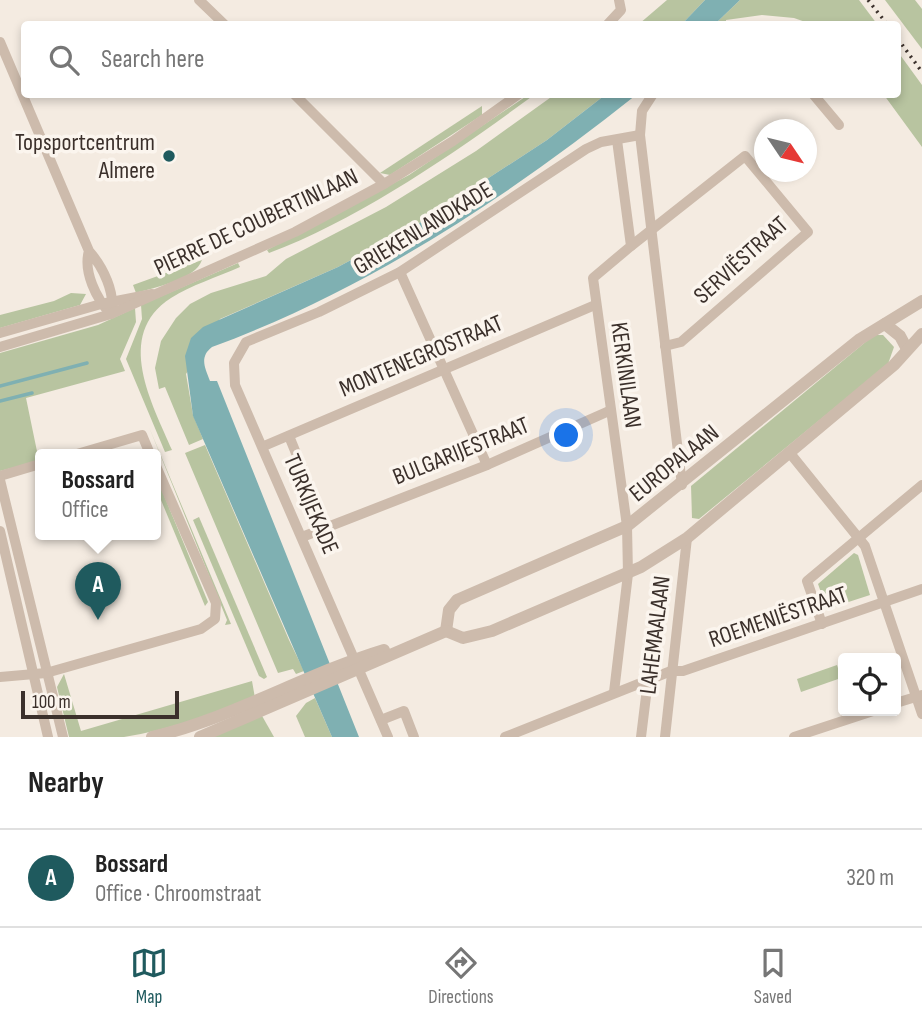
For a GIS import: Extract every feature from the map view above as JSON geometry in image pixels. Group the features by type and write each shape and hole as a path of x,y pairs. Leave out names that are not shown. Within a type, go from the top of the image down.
{"street":[{"path":"199,0 221,21"},
{"path":"613,21 621,7 620,0"},
{"path":"0,42 21,91"},
{"path":"24,98 89,251 97,260 114,301 110,314"},
{"path":"298,98 384,184"},
{"name":"PIERRE DE COUBERTINLAAN","path":"0,347 110,314 295,232 384,184 513,98"},
{"name":"KERKINILAAN","path":"650,98 642,111 640,135 682,485"},
{"path":"816,98 839,125"},
{"name":"GRIEKENLANDKADE","path":"234,363 246,342 319,312 400,272 586,149 601,142 640,135"},
{"path":"617,140 631,246"},
{"name":"SERVIËSTRAAT","path":"652,232 745,156 808,232 681,342 665,346"},
{"name":"KERKINILAAN","path":"628,574 627,526 609,411 593,278 652,232"},
{"path":"89,251 85,264 101,304 110,314"},
{"path":"400,272 488,465"},
{"name":"PIERRE DE COUBERTINLAAN","path":"0,333 101,304 152,294"},
{"name":"EUROPALAAN","path":"446,631 449,610 457,600 627,526 682,485 860,339 922,300"},
{"name":"MONTENEGROSTRAAT","path":"264,446 595,305"},
{"path":"885,324 900,336 907,349"},
{"path":"152,737 302,687 446,631 463,638 484,634 658,559 687,538 894,365 922,334"},
{"name":"TURKIJEKADE","path":"234,363 235,386 264,446 388,737"},
{"name":"BULGARIJESTRAAT","path":"302,537 488,465 609,411"},
{"path":"94,449 142,435 148,449"},
{"path":"289,436 326,527"},
{"path":"789,452 864,546 919,696 922,714"},
{"path":"35,466 0,478 40,674 48,737"},
{"path":"0,677 40,674 201,629 215,619 216,603 161,477"},
{"path":"822,624 807,581 922,485"},
{"path":"0,531 40,674 63,737"},
{"name":"LAHEMAALAAN","path":"665,737 687,538"},
{"name":"LAHEMAALAAN","path":"628,574 614,692 648,680 641,737"},
{"name":"ROEMENIËSTRAAT","path":"648,680 671,671 682,671 922,589"},
{"path":"200,737 302,687"},
{"path":"505,737 614,692"},
{"path":"901,701 919,696"},
{"path":"381,720 404,711 414,737"},
{"path":"794,737 858,716"}],"green space":[{"path":"667,0 705,0 685,21 642,21"},
{"path":"740,0 859,0 875,21 802,21 762,15 718,21"},
{"path":"885,0 915,0 922,9 922,49 901,21"},
{"path":"901,56 922,85 922,147 886,98 901,98"},
{"path":"524,98 530,98 440,161 372,203 303,239 269,253 267,250 409,175"},
{"path":"550,98 601,98 547,140 418,224 338,267 220,319 186,374 193,415 203,439 189,445 165,387 159,389 155,368 161,341 176,318 190,304 211,293 266,276 286,259 386,207 476,151"},
{"path":"482,106 482,115 390,175 380,173"},
{"path":"202,260 198,267 183,278 136,293 133,285"},
{"path":"238,263 240,267 171,298 154,313 144,331 141,350 143,371 148,392 172,450 165,452 126,359 142,319 141,305"},
{"path":"71,293 86,294 80,305 0,328 0,315 54,301"},
{"path":"135,308 136,322 120,359 125,371 26,398 37,449 35,462 0,471 0,353 98,325"},
{"path":"874,335 883,335 894,347 888,364 699,519 692,518 691,486"},
{"path":"205,445 304,671 296,674 293,669 278,673 185,453"},
{"path":"161,456 231,624 225,625 227,620"},
{"path":"161,488 208,602 205,606 161,500"},
{"path":"199,517 267,677 264,679 259,676 193,520"},
{"path":"854,553 858,555 870,595 827,609 818,584"},
{"path":"837,665 838,668 838,679 801,692 797,679"},
{"path":"64,674 81,731 252,681 255,698 190,721 141,734 124,737 69,737 57,687"},
{"path":"315,698 332,737 305,737 296,716 306,703"},
{"path":"261,714 274,737 210,737"}],"water":[{"path":"705,0 740,0 718,21 685,21"},
{"path":"601,98 632,98 538,169 434,238 326,298 212,347 205,355 206,372 210,381 217,381 359,737 332,737 193,416 185,356 191,338 203,327 338,267 418,224 547,140"}],"waterway":[{"path":"0,386 87,363"},
{"path":"0,401 32,393"}],"railway":[{"path":"868,0 885,21"},
{"path":"901,43 922,72"}],"place":[{"name":"Topsportcentrum Almere","path":"169,156"},
{"name":"Bossard","path":"98,620"}]}
